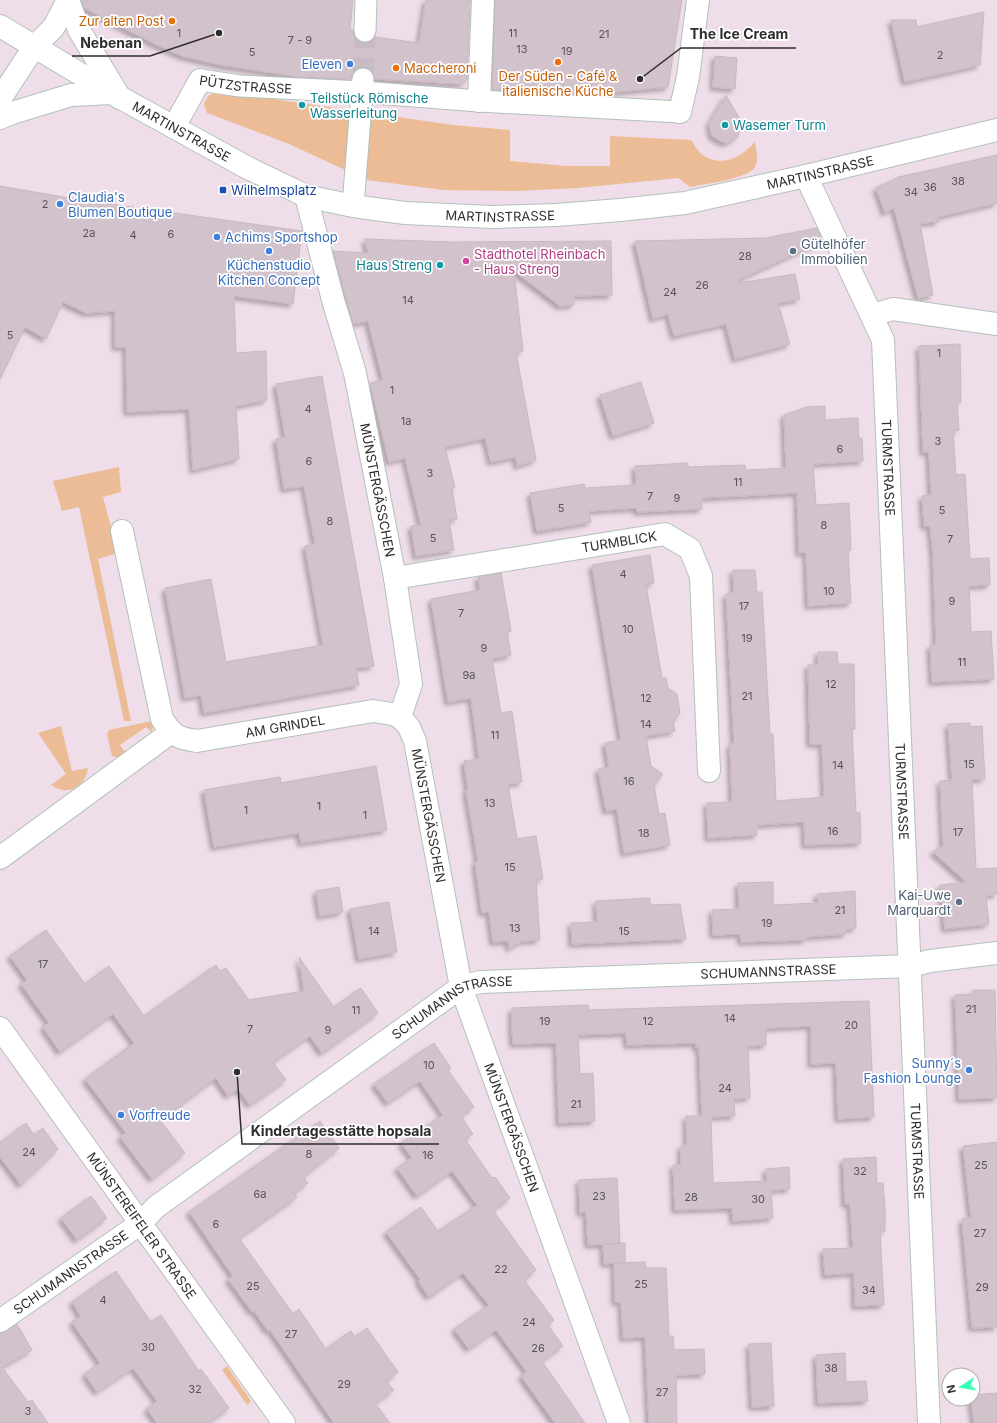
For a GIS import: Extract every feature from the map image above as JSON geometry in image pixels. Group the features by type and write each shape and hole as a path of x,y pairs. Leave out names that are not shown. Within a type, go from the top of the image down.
{"street":[{"path":"0,99 34,47 54,27 68,0"},
{"path":"0,118 12,112 71,95 116,95 79,30 68,0"},
{"path":"365,31 366,0"},
{"path":"479,101 484,0"},
{"path":"680,112 688,77 698,0"},
{"name":"MARTINSTRASSE","path":"0,26 116,95 246,167 306,196 353,206 405,213 492,217 556,215 684,203 806,176 997,130"},
{"name":"PÜTZSTRASSE","path":"174,127 200,80 240,86 362,85 479,101 680,112"},
{"path":"353,206 362,85"},
{"name":"TURMSTRASSE","path":"806,176 883,340 929,1423"},
{"name":"MÜNSTERGÄSSCHEN","path":"306,196 333,300 355,373 395,578 411,684 400,717 410,727 415,741 461,986 620,1423"},
{"path":"872,316 893,309 997,324"},
{"path":"0,858 170,732 162,719 122,530"},
{"name":"TURMBLICK","path":"395,578 665,534 690,549 701,576 709,771"},
{"name":"AM GRINDEL","path":"170,732 179,738 197,741 373,711 400,717"},
{"name":"SCHUMANNSTRASSE","path":"0,1321 141,1223 156,1207 461,986 480,982 910,966 930,961 997,954"},
{"name":"MÜNSTEREIFELER STRASSE","path":"0,1028 284,1423"}],"shaded area":[{"path":"217,91 453,125 510,130 510,161 567,166 610,166 610,136 691,140 700,153 708,158 722,161 737,157 755,142 757,161 755,167 744,175 690,187 678,178 578,188 518,191 443,190 367,180 289,144 207,113 204,104 208,96"},
{"path":"119,467 121,492 103,497 118,553 98,559 131,721 124,721 79,507 62,511 53,481"},
{"path":"152,721 153,727 151,732 146,727 120,745 127,754 119,758 112,756 107,734 109,730"},
{"path":"61,726 72,771 88,768 86,775 79,785 69,790 64,790 51,785 66,774 38,733"},
{"path":"227,1366 251,1401 247,1405 222,1370"}],"building":[{"path":"81,0 353,0 350,30 353,30 354,36 358,41 364,43 370,42 375,37 419,43 426,0 470,0 467,80 462,84 375,79 370,69 364,67 358,68 353,72 351,79 299,77 221,65 182,56 155,44 84,8"},
{"path":"495,0 682,0 668,87 585,95 492,90"},
{"path":"984,12 980,65 905,82 891,20 916,20 917,27"},
{"path":"715,56 737,58 735,89 713,87"},
{"name":"Wasemer Turm","path":"726,95 741,121 742,126 737,137 727,143 722,142 712,136 709,124"},
{"path":"997,155 997,203 938,217 939,222 920,223 933,295 918,298 894,208 885,213 876,188 899,177"},
{"path":"0,186 75,199 302,231 293,304 234,296 236,353 266,351 267,400 236,406 239,459 193,470 189,409 127,412 126,347 115,347 115,311 86,313 63,302 46,339 25,327 0,379"},
{"path":"817,228 823,241 738,280 739,283 795,274 800,299 778,303 790,344 735,359 726,324 674,336 668,314 653,319 635,241 766,238"},
{"path":"365,239 452,242 611,241 612,295 574,296 574,305 560,306 514,271 523,351 516,352 536,460 517,466 516,457 491,462 485,438 445,447 455,487 452,488 457,519 449,520 454,550 416,556 411,526 421,525 405,458 389,462 370,383 383,380 368,321 353,324 333,251 368,253"},
{"path":"960,344 961,402 957,402 959,430 953,431 956,475 965,474 970,559 989,558 990,585 969,586 971,632 991,631 994,679 932,682 930,645 936,645 933,555 930,526 924,526 922,496 931,495 929,452 923,452 919,346"},
{"path":"322,376 374,666 356,668 359,685 204,713 201,695 185,698 165,588 211,579 226,662 323,645 305,546 315,544 304,486 284,489 276,439 285,437 276,384"},
{"path":"641,382 654,423 613,436 600,395"},
{"path":"825,406 825,420 858,418 859,439 862,438 863,461 813,464 816,505 849,503 851,550 848,551 851,603 808,606 806,552 799,553 797,493 702,498 702,509 637,512 637,508 589,511 591,522 537,531 530,493 584,484 585,488 636,485 635,466 688,463 688,467 745,465 746,470 786,468 784,415 807,407"},
{"path":"650,555 654,583 646,584 662,678 666,678 668,688 677,694 680,713 673,722 675,731 646,736 651,766 663,774 654,785 659,814 665,813 670,845 624,853 617,809 606,811 598,769 609,767 605,743 621,740 592,565"},
{"path":"733,570 755,570 757,592 762,592 770,734 773,734 776,801 824,797 822,744 810,744 808,665 818,665 818,652 837,652 838,664 854,664 855,729 852,729 856,813 860,812 861,843 805,845 804,822 757,825 757,835 708,838 707,803 732,802 730,744 734,744 726,594 734,593"},
{"path":"501,573 511,631 507,632 511,655 492,659 501,713 512,711 522,782 508,784 517,839 536,836 543,879 536,880 540,940 522,941 509,949 508,941 493,942 489,912 482,913 475,862 478,861 466,790 468,790 464,761 479,759 471,698 448,702 431,599 480,590 478,577"},
{"path":"970,723 970,727 982,726 985,779 972,779 976,869 997,868 997,894 986,896 989,924 945,929 940,885 966,882 933,852 943,846 940,781 952,780 948,724"},
{"path":"376,766 387,830 301,843 299,833 214,847 204,790 280,777 281,783"},
{"path":"773,882 773,905 818,903 817,894 855,891 856,928 846,929 846,934 806,937 806,940 741,942 740,934 713,935 712,910 739,909 738,883"},
{"path":"339,887 343,912 320,916 316,891"},
{"path":"650,898 650,905 680,904 686,939 572,944 571,923 597,922 596,901"},
{"path":"389,902 397,952 359,959 350,909"},
{"path":"46,930 85,984 109,966 144,1016 216,965 220,971 226,968 249,1000 304,991 299,957 334,1007 361,988 378,1013 322,1053 310,1036 273,1062 286,1080 250,1105 238,1089 228,1096 216,1078 160,1120 185,1153 152,1179 120,1137 126,1133 85,1079 134,1043 113,1014 60,1052 43,1027 49,1023 21,984 27,980 10,956"},
{"path":"973,990 995,990 997,1098 959,1099 955,995 973,994"},
{"path":"869,1001 874,1117 838,1119 836,1063 811,1064 811,1026 766,1028 766,1045 748,1046 750,1098 734,1099 735,1116 711,1117 713,1183 767,1181 766,1169 789,1167 790,1189 771,1190 773,1218 733,1221 732,1208 675,1210 673,1165 681,1165 681,1146 687,1145 686,1116 702,1116 699,1047 696,1048 696,1043 627,1045 626,1033 578,1035 580,1074 593,1073 595,1121 559,1123 556,1043 513,1044 512,1008 588,1005 589,1010"},
{"path":"434,1043 451,1068 448,1070 474,1107 461,1116 473,1134 465,1139 492,1178 495,1177 510,1198 493,1210 536,1270 524,1280 554,1320 548,1325 563,1346 542,1361 585,1423 555,1423 521,1376 527,1372 496,1330 469,1349 454,1329 489,1305 463,1273 429,1297 418,1281 420,1279 386,1232 421,1207 438,1231 477,1205 452,1171 417,1196 397,1168 412,1158 401,1143 443,1115 420,1081 388,1103 374,1084"},
{"path":"320,1121 339,1148 303,1177 308,1183 293,1193 297,1197 239,1238 293,1314 299,1309 326,1349 351,1331 355,1337 367,1328 398,1372 386,1381 394,1390 375,1403 390,1423 334,1423 270,1330 268,1331 254,1311 252,1312 228,1279 233,1276 189,1212"},
{"path":"26,1123 34,1135 43,1128 58,1149 21,1185 0,1157 0,1143"},
{"path":"997,1142 997,1327 972,1328 962,1219 971,1218 963,1146"},
{"path":"876,1157 877,1183 883,1183 885,1209 885,1231 880,1231 884,1305 855,1306 854,1273 825,1275 823,1249 853,1248 850,1204 845,1204 843,1159"},
{"path":"617,1178 620,1243 588,1245 586,1212 580,1213 579,1180"},
{"path":"91,1196 107,1218 77,1240 61,1218"},
{"path":"625,1243 625,1262 604,1264 603,1244"},
{"path":"645,1262 646,1268 666,1268 669,1336 673,1336 674,1350 704,1349 705,1374 676,1375 677,1423 649,1423 645,1337 623,1338 621,1302 615,1302 614,1263"},
{"path":"116,1271 151,1322 161,1315 199,1371 201,1369 229,1408 208,1423 157,1423 147,1409 157,1401 133,1368 97,1392 85,1374 100,1363 72,1322 81,1316 72,1302"},
{"path":"17,1324 32,1350 2,1367 28,1402 32,1400 48,1423 0,1423 0,1333 7,1331"},
{"path":"771,1343 774,1406 752,1407 749,1344"},
{"path":"845,1353 846,1382 866,1381 868,1401 818,1403 816,1355"},
{"path":"997,1393 997,1423 974,1423 972,1407 981,1407 981,1394"}],"tunnel":[{"path":"363,79 365,31"}],"place":[{"name":"Zur alten Post","path":"172,21"},
{"name":"Nebenan","path":"219,33"},
{"name":"Der Süden - Café & italienische Küche","path":"558,62"},
{"name":"Eleven","path":"350,64"},
{"name":"Maccheroni","path":"396,68"},
{"name":"The Ice Cream","path":"640,79"},
{"name":"Teilstück Römische Wasserleitung","path":"302,105"},
{"name":"Wasemer Turm","path":"725,125"},
{"name":"Wilhelmsplatz","path":"223,190"},
{"name":"Claudia's Blumen Boutique","path":"60,204"},
{"name":"Achims Sportshop","path":"217,237"},
{"name":"Küchenstudio Kitchen Concept","path":"269,251"},
{"name":"Gütelhöfer Immobilien","path":"793,251"},
{"name":"Stadthotel Rheinbach - Haus Streng","path":"466,261"},
{"name":"Haus Streng","path":"440,265"},
{"name":"Kai-Uwe Marquardt","path":"959,902"},
{"name":"Sunny´s Fashion Lounge","path":"969,1070"},
{"name":"Kindertagesstätte hopsala","path":"237,1072"},
{"name":"Vorfreude","path":"121,1115"}]}
